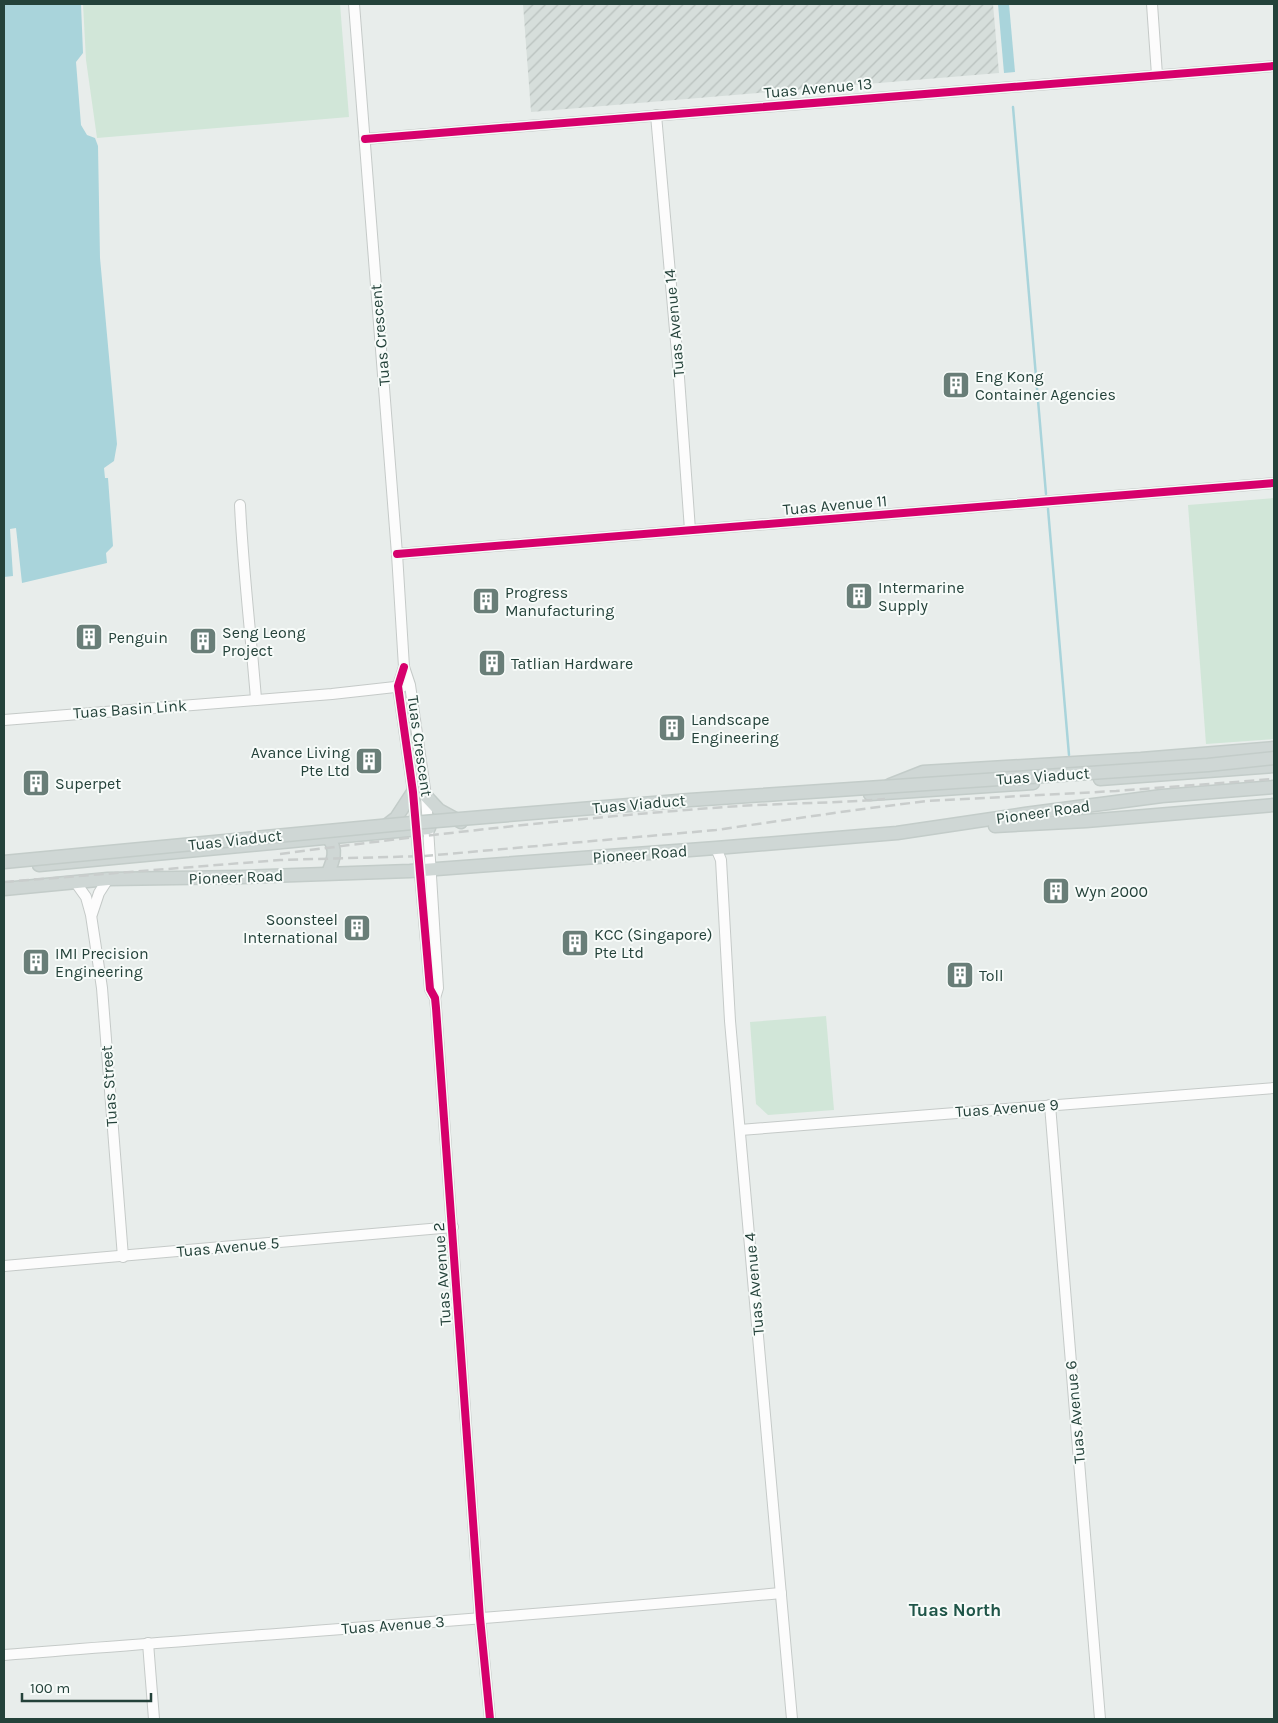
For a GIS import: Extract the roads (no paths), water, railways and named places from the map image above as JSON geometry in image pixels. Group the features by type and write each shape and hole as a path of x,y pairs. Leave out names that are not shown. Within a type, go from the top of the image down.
{"main road":[{"path":"888,786 924,772 1141,759 1274,748"},
{"name":"Tuas Viaduct","path":"4,862 422,822 680,800 1208,765 1274,758"},
{"name":"Pioneer Road","path":"4,867 716,802 905,792 1274,766"},
{"name":"Pioneer Road","path":"4,889 108,879 242,878 425,869 716,848 904,832 1152,798 1274,787"},
{"path":"376,833 396,818 420,794 439,810 465,824"},
{"path":"904,832 1086,821 1274,805"},
{"path":"328,838 334,849 333,861 328,873"}],"street":[{"name":"Tuas Crescent","path":"354,4 397,554 404,667 410,685 425,869"},
{"path":"1152,4 1157,75"},
{"name":"Tuas Avenue 13","path":"365,139 1274,66"},
{"name":"Tuas Avenue 14","path":"656,115 678,364 690,530"},
{"name":"Tuas Avenue 11","path":"397,554 1274,483"},
{"path":"240,506 256,699"},
{"name":"Tuas Crescent","path":"404,667 398,686 420,794"},
{"name":"Tuas Basin Link","path":"4,720 335,694 410,685"},
{"name":"Tuas Avenue 4","path":"716,848 721,860 730,1021 792,1719"},
{"name":"Tuas Avenue 2","path":"425,869 438,988 435,998 480,1618 490,1719"},
{"name":"Tuas Street","path":"91,915 98,893 108,879"},
{"name":"Tuas Street","path":"76,883 86,897 91,915 102,988 123,1257"},
{"name":"Tuas Avenue 9","path":"740,1130 1050,1104 1274,1088"},
{"name":"Tuas Avenue 6","path":"1050,1104 1100,1719"},
{"name":"Tuas Avenue 5","path":"4,1266 453,1227"},
{"name":"Tuas Avenue 3","path":"4,1655 781,1593"},
{"path":"148,1643 154,1719"}],"water":[{"path":"4,4 81,4 83,53 76,62 81,125 87,135 95,138 98,146 100,258 117,444 114,461 104,468 105,478 108,478 113,546 106,553 107,563 22,583 16,528 10,529 13,576 4,577"},
{"path":"998,4 1009,4 1015,72 1004,73"}],"waterway":[{"path":"1013,107 1046,494"},
{"path":"1048,509 1069,755"}],"railway":[{"path":"4,882 280,860 425,856 716,830 927,801 1116,791 1274,779"},
{"path":"280,854 604,817 733,806 885,799"}],"place":[{"name":"Eng Kong Container Agencies","path":"956,385"},
{"name":"Intermarine Supply","path":"859,596"},
{"name":"Progress Manufacturing","path":"486,601"},
{"name":"Penguin","path":"89,637"},
{"name":"Seng Leong Project","path":"203,641"},
{"name":"Tatlian Hardware","path":"492,663"},
{"name":"Landscape Engineering","path":"672,728"},
{"name":"Avance Living Pte Ltd","path":"369,761"},
{"name":"Superpet","path":"36,783"},
{"name":"Wyn 2000","path":"1056,891"},
{"name":"Soonsteel International","path":"357,928"},
{"name":"KCC (Singapore) Pte Ltd","path":"575,943"},
{"name":"IMI Precision Engineering","path":"36,962"},
{"name":"Toll","path":"960,975"}],"district":[{"name":"Tuas North","path":"955,1610"}]}
